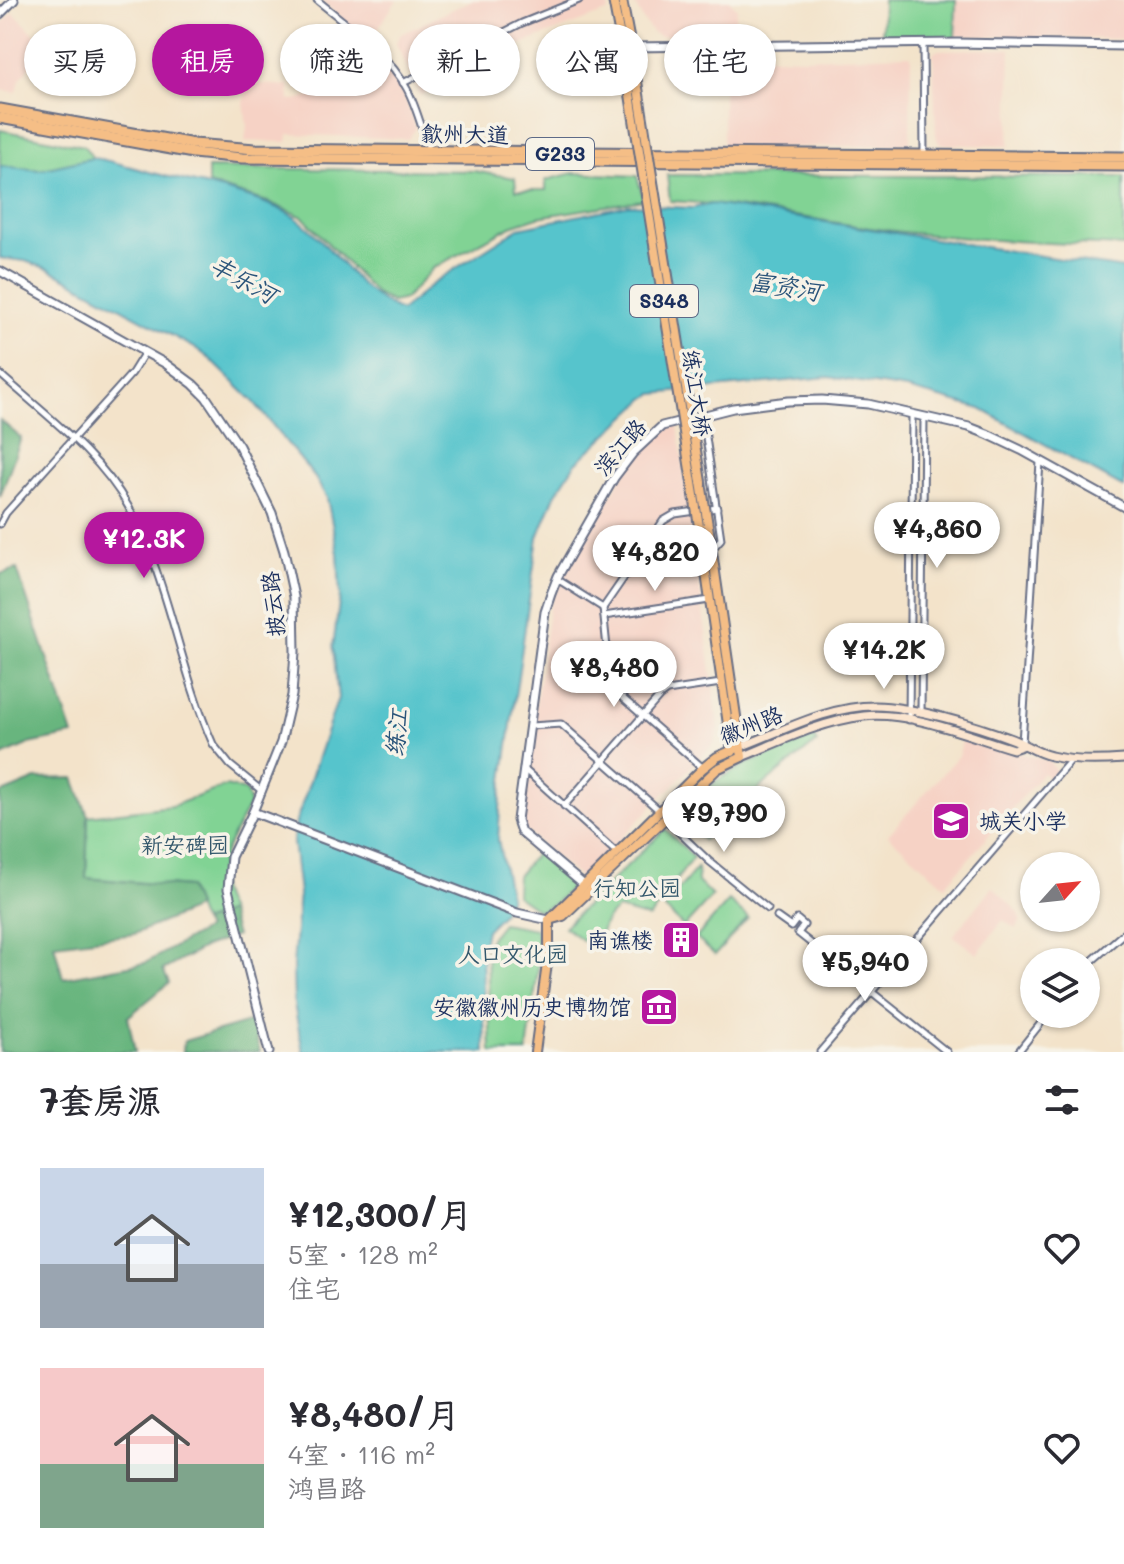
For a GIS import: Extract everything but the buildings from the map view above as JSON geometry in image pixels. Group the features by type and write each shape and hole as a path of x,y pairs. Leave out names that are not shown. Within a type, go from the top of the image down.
{"highway":[{"name":"歙州大道","path":"0,109 212,146 429,152 1124,157"},
{"name":"歙州大道","path":"0,118 193,153 254,158 1124,166"}],"main road":[{"name":"S348","path":"613,0 619,24"},
{"name":"S348","path":"622,0 627,24"},
{"name":"练江大桥","path":"635,96 706,538"},
{"name":"S348","path":"706,538 712,549 737,754"},
{"name":"S348","path":"706,538 710,599 722,683 737,754"},
{"name":"徽州路","path":"549,920 617,853 737,754 841,711 875,706 909,710 1016,740 1022,746 1040,753 1071,760 1124,759"},
{"name":"徽州路","path":"549,920 563,916 662,815 703,768 717,757 737,754 843,720 874,715 921,722 1013,749 1022,746"},
{"path":"535,1052 549,949 549,920"}],"street":[{"path":"0,14 14,0"},
{"path":"317,0 367,43 403,83 411,97 429,152"},
{"path":"403,83 522,23 579,0"},
{"path":"648,47 923,43 1124,46"},
{"path":"923,43 924,154"},
{"name":"披云路","path":"0,271 176,370 193,384 229,429 265,494 284,551 294,597 294,673 286,727 262,791 258,813 231,857 228,896 269,1052"},
{"path":"0,524 6,513 132,373 145,352"},
{"path":"0,374 110,479 130,508 160,582 213,744 225,761 262,791"},
{"name":"滨江路","path":"584,885 519,828 518,809 545,612 557,579 605,492 650,435 669,422 752,405 805,400 855,402 978,431 1124,507"},
{"path":"909,720 912,414"},
{"path":"703,417 721,539 712,549"},
{"path":"921,722 924,417"},
{"path":"1022,746 1040,461"},
{"path":"703,768 611,688 603,608 663,521 675,514 717,508"},
{"path":"557,579 603,608"},
{"path":"604,616 710,599"},
{"path":"564,806 642,715 667,691 722,683"},
{"path":"531,726 561,724 709,861 768,909"},
{"path":"820,1052 1071,760"},
{"path":"524,769 617,853"},
{"path":"258,813 517,913 549,920"},
{"path":"777,917 791,927 797,919 801,922 804,925 798,933 947,1052"},
{"path":"1100,954 1124,933"},
{"path":"1018,1052 1037,1028"}],"shaded area":[{"path":"321,0 397,0 381,24 348,24"},
{"path":"472,0 607,0 609,11 574,24 536,24 536,38 520,44 520,24 422,24"},
{"path":"633,0 729,0 737,9 734,24 664,24 664,36 652,32"},
{"path":"956,0 1124,0 1124,39 955,36"},
{"path":"13,12 25,24 24,74 17,92 0,90 0,26"},
{"path":"408,31 408,69 396,43 401,34"},
{"path":"1011,49 1009,146 939,144 936,136 933,53 939,50"},
{"path":"911,55 910,143 723,148 723,96 776,96 776,57"},
{"path":"392,74 399,82 416,128 408,139 288,134 287,142 245,141 245,96 264,96 264,84 280,85 280,96 290,96 290,101 312,96 392,96"},
{"path":"678,426 719,730 715,742 581,879 520,825 549,609 560,577 637,453 661,429"},
{"name":"城关小学","path":"963,739 1049,761 1057,773 1051,779 1043,773 945,886 888,835 958,756"},
{"path":"993,887 1019,913 1020,922 1016,929 1003,920 977,954 953,936"}],"green space":[{"path":"883,0 956,0 955,40 882,38"},
{"path":"0,130 84,146 93,158 39,170 0,166"},
{"path":"208,168 474,171 515,178 516,190 546,190 546,180 573,173 637,176 644,200 538,217 511,226 433,268 405,299 392,302 377,295 303,217 268,202 208,184"},
{"path":"667,175 1124,177 1124,246 933,235 745,208 670,201"},
{"path":"0,420 21,438 0,497"},
{"path":"17,569 73,735 29,744 0,757 0,574"},
{"path":"815,737 817,742 736,807 703,840 678,817 716,781 746,764"},
{"path":"74,778 88,816 86,878 188,887 197,908 134,934 54,944 63,978 145,963 206,929 202,922 229,912 236,936 205,947 163,970 169,983 128,1017 135,1052 0,1052 0,794 36,779"},
{"name":"新安碑园","path":"226,786 246,791 250,804 221,866 221,891 229,912 202,922 188,887 86,878 88,816 172,806"},
{"name":"行知公园","path":"665,829 693,857 649,918 618,909 604,925 599,946 593,948 564,927"},
{"path":"538,851 575,884 554,904 539,911 516,895 517,876"},
{"path":"697,868 698,882 712,896 684,927 665,909 665,905"},
{"path":"729,901 748,918 715,955 696,938"},
{"name":"人口文化园","path":"502,923 536,929 540,954 527,1052 491,1052 487,952 490,938"},
{"path":"252,1021 260,1052 183,1052 184,1041"}],"water":[{"path":"93,158 230,192 287,212 313,232 359,282 401,311 436,281 519,228 629,205 693,208 712,204 1124,269 1124,488 981,409 907,389 828,377 653,394 645,399 575,464 555,495 538,537 501,794 498,840 510,897 501,915 486,930 482,949 485,1052 303,1052 294,1004 293,966 299,893 293,842 296,822 338,698 333,647 340,596 338,553 327,498 314,476 254,402 197,349 49,269 25,261 0,258 0,166 39,170"}],"place":[{"name":"城关小学","path":"951,821"},
{"name":"南谯楼","path":"681,940"},
{"name":"安徽徽州历史博物馆","path":"659,1007"}],"water label":[{"name":"丰乐河","path":"243,280"},
{"name":"富资河","path":"785,287"},
{"name":"练江","path":"397,733"}]}
